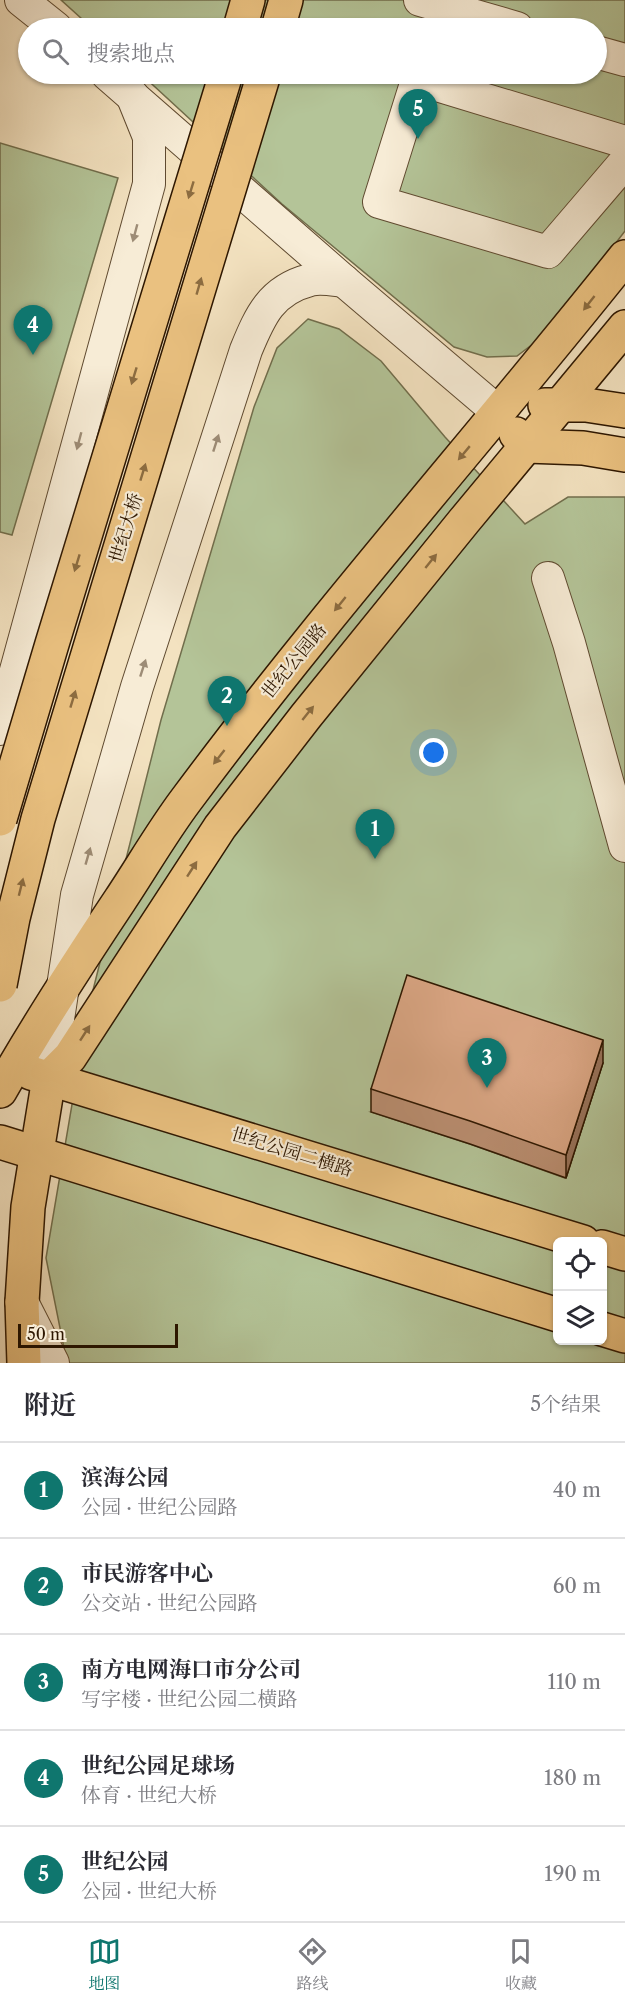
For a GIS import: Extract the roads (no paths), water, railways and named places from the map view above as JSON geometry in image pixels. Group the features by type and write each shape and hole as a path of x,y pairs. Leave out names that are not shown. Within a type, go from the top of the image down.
{"main road":[{"path":"243,18 248,0"},
{"path":"281,18 286,0"},
{"name":"世纪大桥","path":"0,819 223,84"},
{"name":"世纪大桥","path":"0,985 13,918 40,809 261,84"},
{"name":"世纪公园路","path":"4,1075 184,802 430,493 561,338 625,257"},
{"path":"24,1363 22,1302 28,1208 49,1078 70,1057 220,827 306,716 625,327"},
{"path":"625,411 586,405 530,404 498,412 526,446 583,448 625,455"},
{"name":"世纪公园二横路","path":"4,1075 49,1078 567,1237"},
{"path":"0,1142 553,1313"},
{"path":"607,1248 625,1254"},
{"path":"607,1330 625,1336"}],"street":[{"path":"21,0 44,18"},
{"path":"431,12 495,18"},
{"path":"607,55 625,60"},
{"path":"118,84 498,412"},
{"path":"416,84 379,202 548,252 625,162"},
{"path":"443,84 625,142"},
{"path":"0,729 149,184 149,137 132,96"},
{"path":"49,1078 77,895 137,687 259,318 273,300 285,291 312,279 344,281"},
{"path":"548,578 625,846"},
{"path":"22,1302 53,1363"}],"place":[{"name":"世纪公园","path":"418,139"},
{"name":"世纪公园足球场","path":"33,355"},
{"name":"市民游客中心","path":"227,726"},
{"name":"滨海公园","path":"375,859"},
{"name":"南方电网海口市分公司","path":"487,1088"}]}
